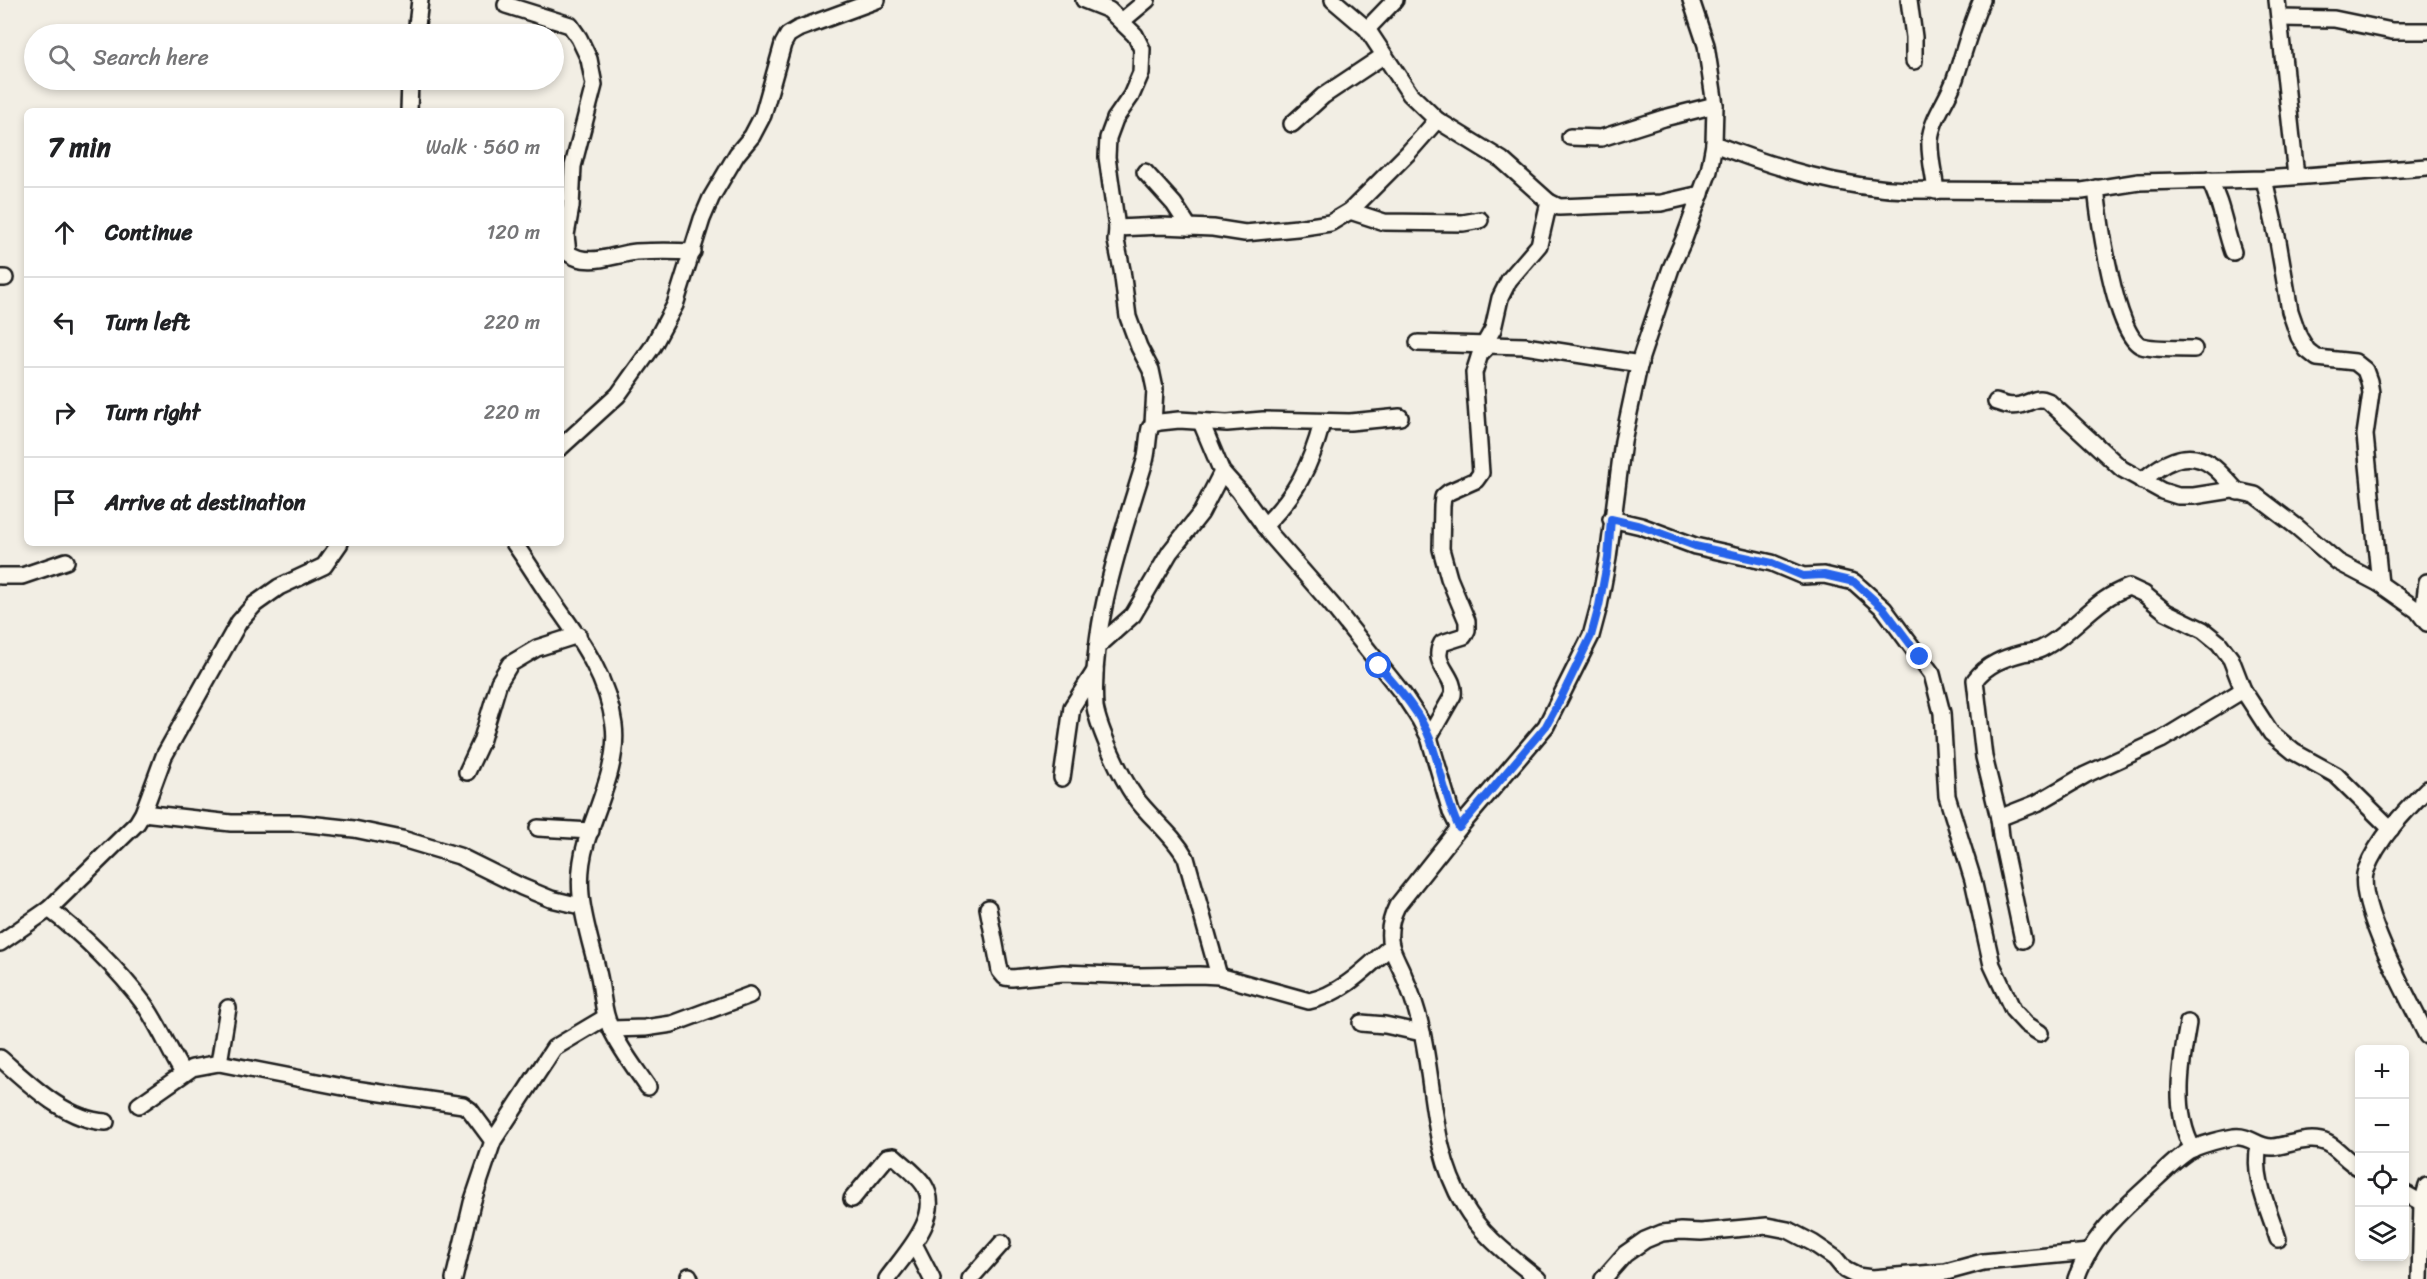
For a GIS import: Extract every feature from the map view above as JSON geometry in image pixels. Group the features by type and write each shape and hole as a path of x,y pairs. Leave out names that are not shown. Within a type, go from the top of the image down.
{"street":[{"path":"417,24 420,0"},
{"path":"564,444 618,395 653,346 675,305 711,198 737,154 752,136 763,115 783,44 788,35 798,29 877,0"},
{"path":"1084,0 1109,10 1135,35 1142,49 1141,73 1131,96 1115,119 1108,138 1107,157 1117,228 1116,241 1128,317 1139,347 1151,370 1155,389 1153,424 1148,438 1145,461 1124,529 1097,647 1095,706 1100,723 1135,797 1177,842 1186,858 1219,976"},
{"path":"1122,21 1147,0"},
{"path":"1333,0 1367,29 1410,94 1437,120 1502,160 1558,207 1661,203 1701,194"},
{"path":"1367,29 1395,0"},
{"path":"1538,1279 1492,1241 1476,1224 1463,1203 1440,1148 1422,1033 1415,1004 1391,946 1392,918 1397,906 1459,828 1546,726 1591,636 1608,558 1611,519 1623,441 1640,364 1671,268 1709,171 1714,144 1715,105 1706,45 1691,0"},
{"path":"1909,0 1914,37 1914,61"},
{"path":"1936,190 1930,137 1955,81 1973,21 1982,0"},
{"path":"2277,0 2296,176"},
{"path":"507,5 570,25 589,59 594,85 573,166 566,208 568,253 575,258 595,260 633,252 693,252"},
{"path":"2280,18 2334,19 2392,31 2427,32"},
{"path":"1292,124 1323,96 1383,56"},
{"path":"409,108 410,90"},
{"path":"1569,137 1601,138 1715,105"},
{"path":"1117,228 1189,227 1245,233 1330,223 1350,210 1408,153 1437,120"},
{"path":"1714,144 1762,162 1821,178 1879,189 2010,192 2096,188 2139,182 2264,179 2427,167"},
{"path":"1145,172 1174,204 1189,227"},
{"path":"2264,179 2290,311 2299,338 2307,350 2317,357 2355,362 2365,370 2369,381 2371,393 2365,435 2380,584"},
{"path":"2209,180 2221,205 2226,233 2233,252"},
{"path":"2096,188 2100,227 2108,262 2123,324 2132,340 2142,346 2194,349"},
{"path":"1429,737 1453,694 1454,688 1439,661 1438,650 1442,643 1464,636 1467,630 1467,621 1449,578 1441,549 1443,497 1476,480 1481,473 1474,373 1480,354 1487,345 1500,298 1509,280 1539,245 1550,202"},
{"path":"1350,210 1384,222 1463,223 1480,220"},
{"path":"1418,343 1525,345 1640,364"},
{"path":"1996,402 2009,406 2022,405 2036,398 2048,401 2121,469 2162,491 2178,496 2232,490 2255,495 2268,503 2338,562 2380,584 2425,619"},
{"path":"1153,424 1179,420 1227,423 1263,420 1322,423 1400,417"},
{"path":"1201,422 1221,472 1239,491 1264,526 1332,605 1403,694 1429,737 1451,812 1459,828"},
{"path":"1264,526 1301,483 1315,450 1322,423"},
{"path":"2142,481 2168,461 2194,459 2210,465 2238,492"},
{"path":"1097,647 1133,615 1170,552 1201,513 1221,472"},
{"path":"1611,519 1641,526 1705,549 1772,563 1803,576 1824,575 1854,582 1884,609 1932,674 1942,713 1947,796 1973,880 1992,965 2013,1010 2026,1024 2040,1033"},
{"path":"0,943 49,909 122,839 143,813 164,756 239,622 255,604 279,587 324,566 338,546"},
{"path":"516,546 578,635 604,683 614,725 612,761 586,844 579,884 581,906 609,1023 648,1087"},
{"path":"0,576 22,576 66,561"},
{"path":"2425,619 2427,582"},
{"path":"2023,940 1999,818 1984,757 1974,687 1975,680 1989,666 2038,650 2054,642 2117,591 2129,587 2144,594 2154,605 2203,630 2219,643 2231,659 2242,690 2279,742 2336,775 2391,829"},
{"path":"467,772 481,742 499,682 510,664 537,648 578,635"},
{"path":"1062,778 1072,707 1095,671"},
{"path":"1999,818 2037,803 2085,775 2161,740 2242,690"},
{"path":"2427,789 2391,829 2366,871 2364,884 2368,904 2391,964 2427,1036"},
{"path":"143,813 231,823 299,823 354,829 402,839 459,856 541,895 581,906"},
{"path":"538,828 591,831"},
{"path":"988,908 1000,972 1005,977 1022,978 1063,973 1219,976 1309,1001 1335,992 1391,946"},
{"path":"49,909 71,925 132,990 154,1020 183,1073"},
{"path":"454,1279 472,1203 493,1141 554,1048 609,1023 645,1028 672,1024 750,995"},
{"path":"219,1064 228,1008"},
{"path":"1361,1023 1385,1025 1422,1033"},
{"path":"2188,1023 2180,1076 2181,1112 2185,1135 2193,1149"},
{"path":"0,1058 52,1100 77,1116 106,1122"},
{"path":"139,1105 192,1068 219,1064 359,1090 463,1104 493,1141"},
{"path":"2076,1279 2089,1252 2111,1219 2173,1163 2193,1149 2236,1137 2246,1137 2259,1146 2273,1147 2308,1140 2327,1143 2346,1161 2355,1166"},
{"path":"2259,1146 2257,1156 2261,1185 2278,1239"},
{"path":"852,1198 887,1157 894,1156 918,1177 929,1196 928,1211 914,1244 886,1279"},
{"path":"2420,1279 2422,1203 2427,1186"},
{"path":"2409,1195 2422,1203"},
{"path":"1603,1279 1625,1254 1645,1240 1662,1233 1767,1226 1788,1230 1814,1243 1834,1258 1845,1270 1857,1276 1872,1278 1946,1272 1983,1262 2089,1252"},
{"path":"970,1279 1002,1243"},
{"path":"914,1244 932,1279"}],"route":[{"path":"1379,666 1403,694 1429,737 1451,812 1459,828 1546,726 1561,698 1591,636 1608,558 1611,519 1641,526 1726,555 1772,563 1803,576 1824,575 1854,582 1884,609 1920,657"}]}
